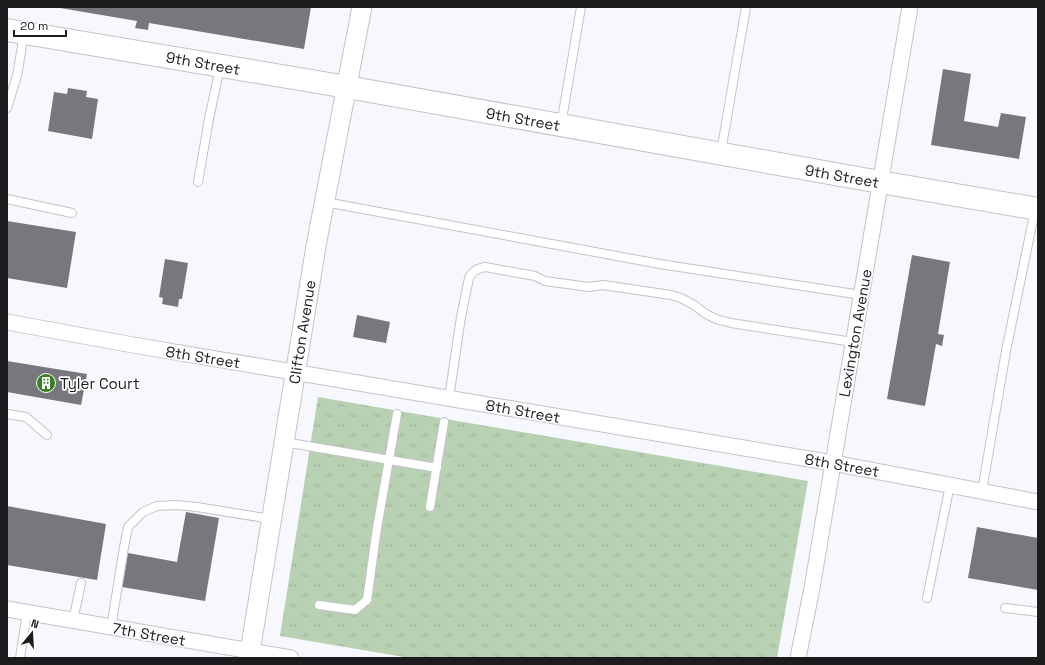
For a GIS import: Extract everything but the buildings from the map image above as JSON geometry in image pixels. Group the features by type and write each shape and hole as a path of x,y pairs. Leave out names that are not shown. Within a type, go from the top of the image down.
{"main road":[{"name":"9th Street","path":"16,31 347,87 1036,209"}],"street":[{"name":"Clifton Avenue","path":"249,654 316,246 362,7"},
{"name":"Lexington Avenue","path":"798,658 812,588 910,7"},
{"name":"8th Street","path":"7,322 133,345 833,463 1038,502"},
{"name":"7th Street","path":"7,609 249,654 290,658"}],"lane":[{"path":"561,126 581,7"},
{"path":"720,154 746,7"},
{"path":"7,108 17,76 16,31"},
{"path":"198,182 220,66"},
{"path":"7,199 72,213"},
{"path":"325,202 660,264 861,295"},
{"path":"982,491 1006,351 1036,209"},
{"path":"449,398 461,316 469,278 477,269 492,269 535,276 545,281 588,287 603,285 671,295 681,298 716,319 730,323 853,342"},
{"path":"7,414 26,417 47,435"},
{"path":"319,605 355,610 367,600 377,528 397,414"},
{"path":"430,507 444,422"},
{"path":"283,442 437,468"},
{"path":"927,598 950,485"},
{"path":"111,628 128,527 143,512 156,506 177,505 271,519"},
{"path":"73,621 81,583"},
{"path":"1005,608 1038,612"},
{"path":"20,658 27,612"}],"green space":[{"path":"318,397 808,481 777,658 410,658 280,636"}],"place":[{"name":"Tyler Court","path":"46,383"}]}
